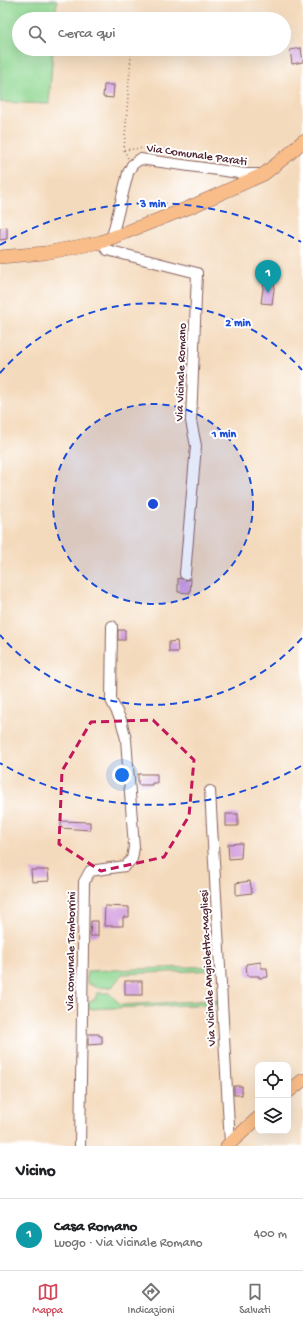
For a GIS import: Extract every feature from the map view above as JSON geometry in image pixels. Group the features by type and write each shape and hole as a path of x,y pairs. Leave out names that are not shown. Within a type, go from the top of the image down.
{"main road":[{"path":"0,257 45,253 106,240 188,208 264,174 290,154 303,141"},
{"path":"291,1090 303,1080"},
{"path":"228,1144 255,1121"}],"street":[{"name":"Via Comunale Parati","path":"106,240 128,173 132,165 140,159 246,174 264,174"},
{"name":"Via Vicinale Romano","path":"106,240 107,250 197,273 190,421 196,446 186,574"},
{"name":"Via comunale Tamborrini","path":"80,1146 84,882 90,871 125,866 132,859 134,847 126,739 122,720 111,700 112,626"},
{"name":"Via Vicinale Angioletta-Magliesi","path":"210,791 228,1144"}],"path":[{"path":"131,56 124,150 132,165"},
{"path":"124,150 156,148 196,154"}],"highlighted area":[{"path":"153,720 194,760 189,816 164,857 101,871 59,844 62,771 91,722"}],"green space":[{"path":"0,0 57,0 56,12 12,12 12,56 52,56 49,104 0,102"},
{"path":"217,966 217,970 122,974 112,987 98,988 87,983 87,971"},
{"path":"97,993 109,993 121,1005 218,1000 219,1004 87,1009 87,1001 95,1000"}],"building":[{"path":"301,48 303,62 292,64 291,50"},
{"path":"104,85 114,85 113,98 103,97"},
{"path":"7,227 7,239 0,240 0,228"},
{"path":"264,281 275,282 272,304 261,303"},
{"path":"178,578 185,580 191,579 190,593 178,592"},
{"path":"118,630 125,630 125,640 118,640"},
{"path":"177,641 178,652 169,652 169,642"},
{"path":"138,774 157,774 157,783 152,783 152,785 138,785"},
{"path":"226,814 238,814 238,826 226,826"},
{"path":"61,821 90,822 90,830 61,828"},
{"path":"242,843 241,858 229,859 228,844"},
{"path":"31,870 48,870 49,881 32,882"},
{"path":"250,881 252,893 236,895 236,883"},
{"path":"105,906 129,907 129,917 123,917 123,926 104,926"},
{"path":"91,921 98,921 98,936 90,936"},
{"path":"261,962 261,968 267,968 268,977 259,978 259,976 247,976 246,964"},
{"path":"125,981 142,981 142,995 125,995"},
{"path":"88,1034 99,1034 99,1036 102,1036 102,1044 88,1045"},
{"path":"234,1086 242,1086 242,1095 234,1095"}],"place":[{"name":"Casa Romano","path":"268,293"}]}
